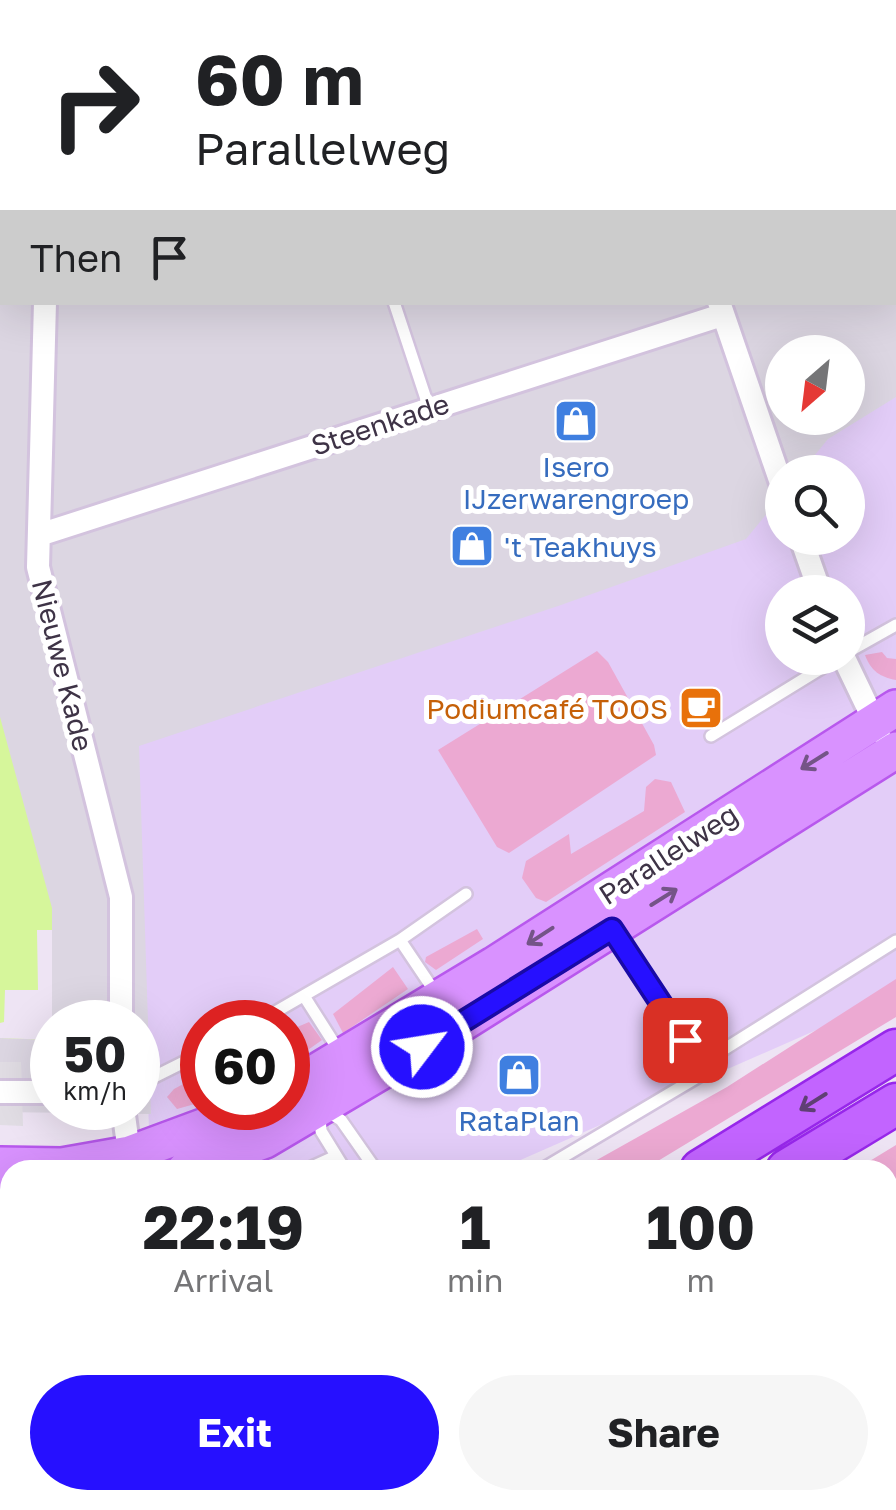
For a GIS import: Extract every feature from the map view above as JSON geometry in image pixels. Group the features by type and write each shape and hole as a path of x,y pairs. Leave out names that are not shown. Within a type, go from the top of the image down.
{"highway":[{"path":"717,1160 896,1050"},
{"path":"804,1160 896,1104"}],"main road":[{"name":"Parallelweg","path":"310,1089 448,1012 612,929 891,737"},
{"name":"Parallelweg","path":"310,1086 342,1056 448,1012 891,737"},
{"path":"135,1160 203,1130"},
{"name":"Parallelweg","path":"212,1160 264,1140 272,1130"}],"street":[{"name":"Nieuwe Kade","path":"45,305 38,568 121,898 121,1000"},
{"name":"Steenkade","path":"39,535 720,309"},
{"path":"720,309 771,455"},
{"path":"854,675 891,737"},
{"path":"0,1092 30,1092"},
{"path":"126,1130 130,1160"}],"lane":[{"path":"395,305 429,408"},
{"path":"865,643 896,625"},
{"path":"710,736 811,675"},
{"path":"297,1000 400,940 466,894"},
{"name":"Parallelweg","path":"558,1160 706,1072 612,929"},
{"path":"400,940 448,1012"},
{"path":"723,1050 896,941"},
{"path":"304,996 342,1056"},
{"path":"310,1097 341,1120 369,1160"},
{"path":"310,1107 338,1160"},
{"path":"327,1160 336,1156"}],"shaded area":[{"path":"0,305 896,305 896,397 865,416 865,335 765,335 765,435 834,435 815,455 765,455 765,516 746,539 139,746 147,1000 30,1000 30,1112 0,1112"},
{"path":"896,386 896,995 521,1160 109,1160 150,1157 149,1130 160,1130 160,1000 144,1000 135,738 765,486 765,555 865,555 865,455 806,455 829,435 865,435 865,407"},
{"path":"597,651 608,662 656,755 509,853 497,847 438,750"},
{"path":"882,652 887,658 896,659 896,680 877,672 865,655"},
{"path":"0,717 52,908 52,1000 30,1000 30,1039 0,1038"},
{"path":"655,779 671,782 685,812 546,902 536,898 522,878 526,861 569,834 571,854 644,811 646,787"},
{"path":"477,929 483,939 436,970 425,962 426,957"},
{"path":"393,967 408,989 343,1033 333,1014"},
{"path":"896,979 896,1017 660,1160 597,1160 727,1087"},
{"path":"310,1023 322,1040 310,1048"},
{"path":"0,1062 21,1062 23,1126 0,1125"},
{"path":"180,1086 177,1109 167,1097"},
{"path":"896,1145 896,1160 871,1160"}],"pier":[{"path":"37,930 52,930 52,1000 30,1000 30,1039 0,1038 5,990 38,990"}],"place":[{"name":"Isero IJzerwarengroep","path":"576,421"},
{"name":"'t Teakhuys","path":"472,546"},
{"name":"Podiumcafé TOOS","path":"701,708"},
{"name":"RataPlan","path":"519,1075"}],"route":[{"path":"422,1047 612,929 685,1040"}]}
